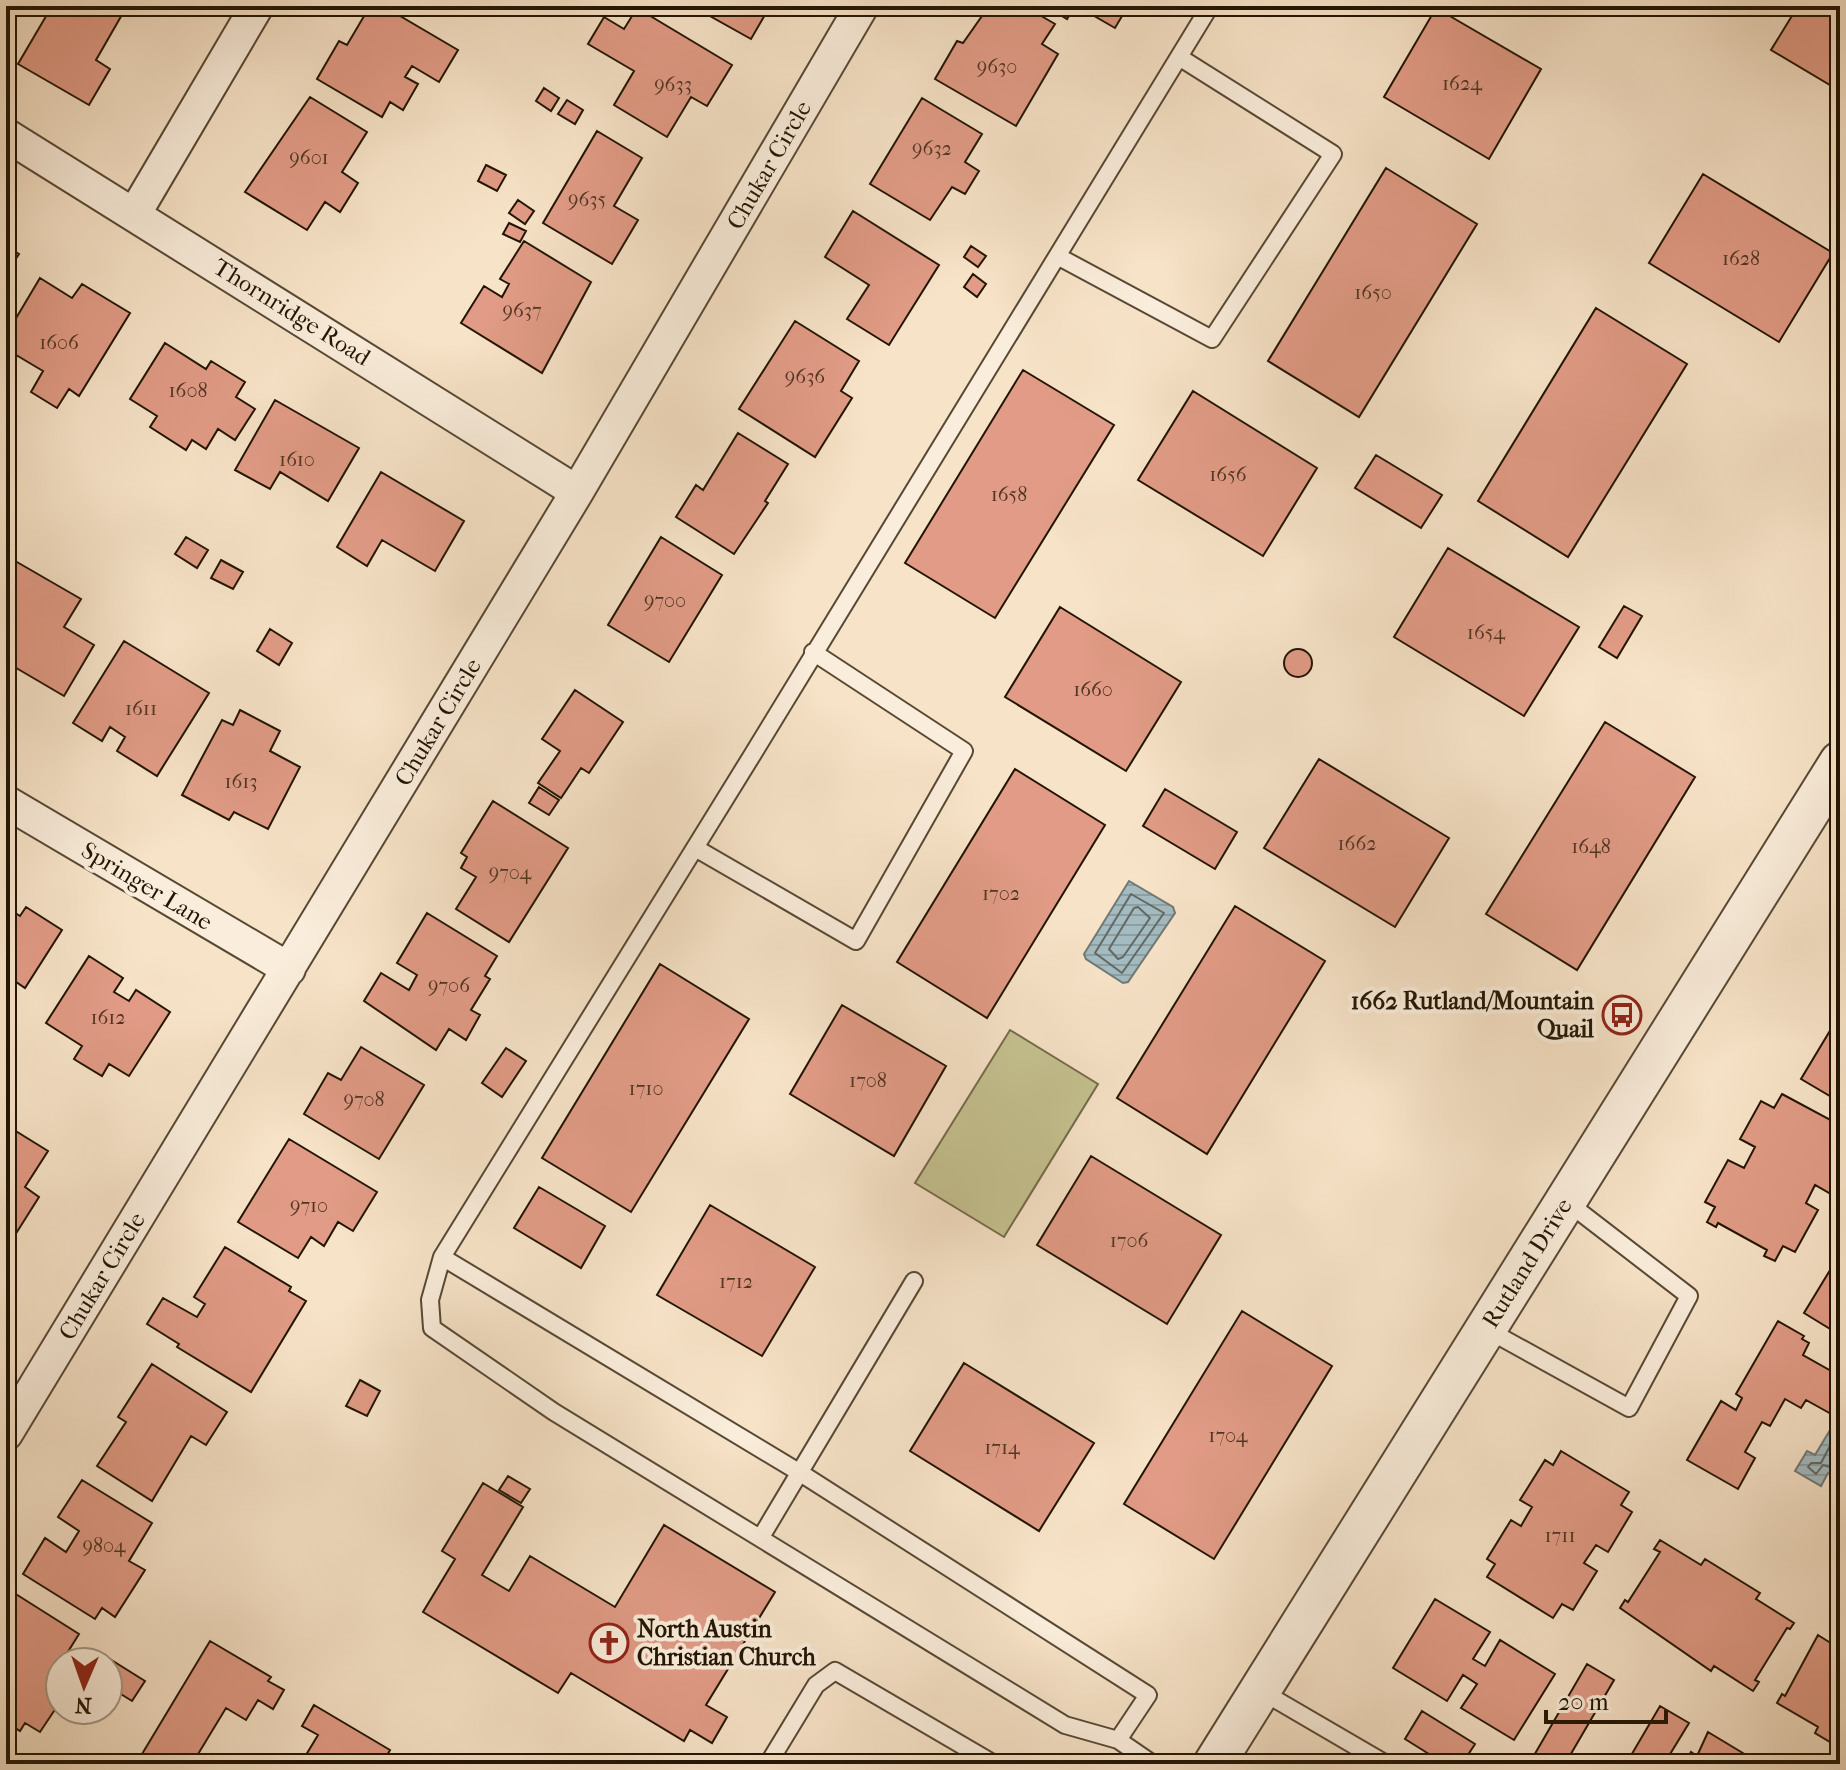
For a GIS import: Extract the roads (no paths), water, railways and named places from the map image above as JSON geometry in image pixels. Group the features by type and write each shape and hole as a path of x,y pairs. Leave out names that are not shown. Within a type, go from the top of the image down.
{"street":[{"path":"135,213 257,6"},
{"name":"Chukar Circle","path":"6,1434 577,492 862,6"},
{"name":"Thornridge Road","path":"6,135 577,492"},
{"name":"Rutland Drive","path":"1214,1764 1837,774"},
{"name":"Springer Lane","path":"6,802 289,969"}],"lane":[{"path":"1153,1764 1118,1740 1065,1725 554,1412 432,1328 430,1300 442,1257 697,849 813,652 1059,257 1210,6"},
{"path":"1059,257 1212,339 1333,154 1179,57"},
{"path":"697,849 856,941 964,751 813,652"},
{"path":"1486,1329 1629,1408 1689,1296 1565,1202"},
{"path":"442,1257 802,1474 1148,1695 1118,1740"},
{"path":"761,1537 802,1474 914,1281"},
{"path":"768,1764 816,1685 835,1671 994,1764"},
{"path":"1260,1690 1386,1764"}],"water":[{"path":"1129,881 1173,907 1175,913 1128,982 1123,983 1086,959 1084,954"},
{"path":"1830,1430 1840,1436 1840,1479 1828,1473 1821,1486 1795,1471 1807,1451 1815,1455"}],"place":[{"name":"1662 Rutland/Mountain Quail","path":"1622,1015"},
{"name":"North Austin Christian Church","path":"609,1643"}]}
